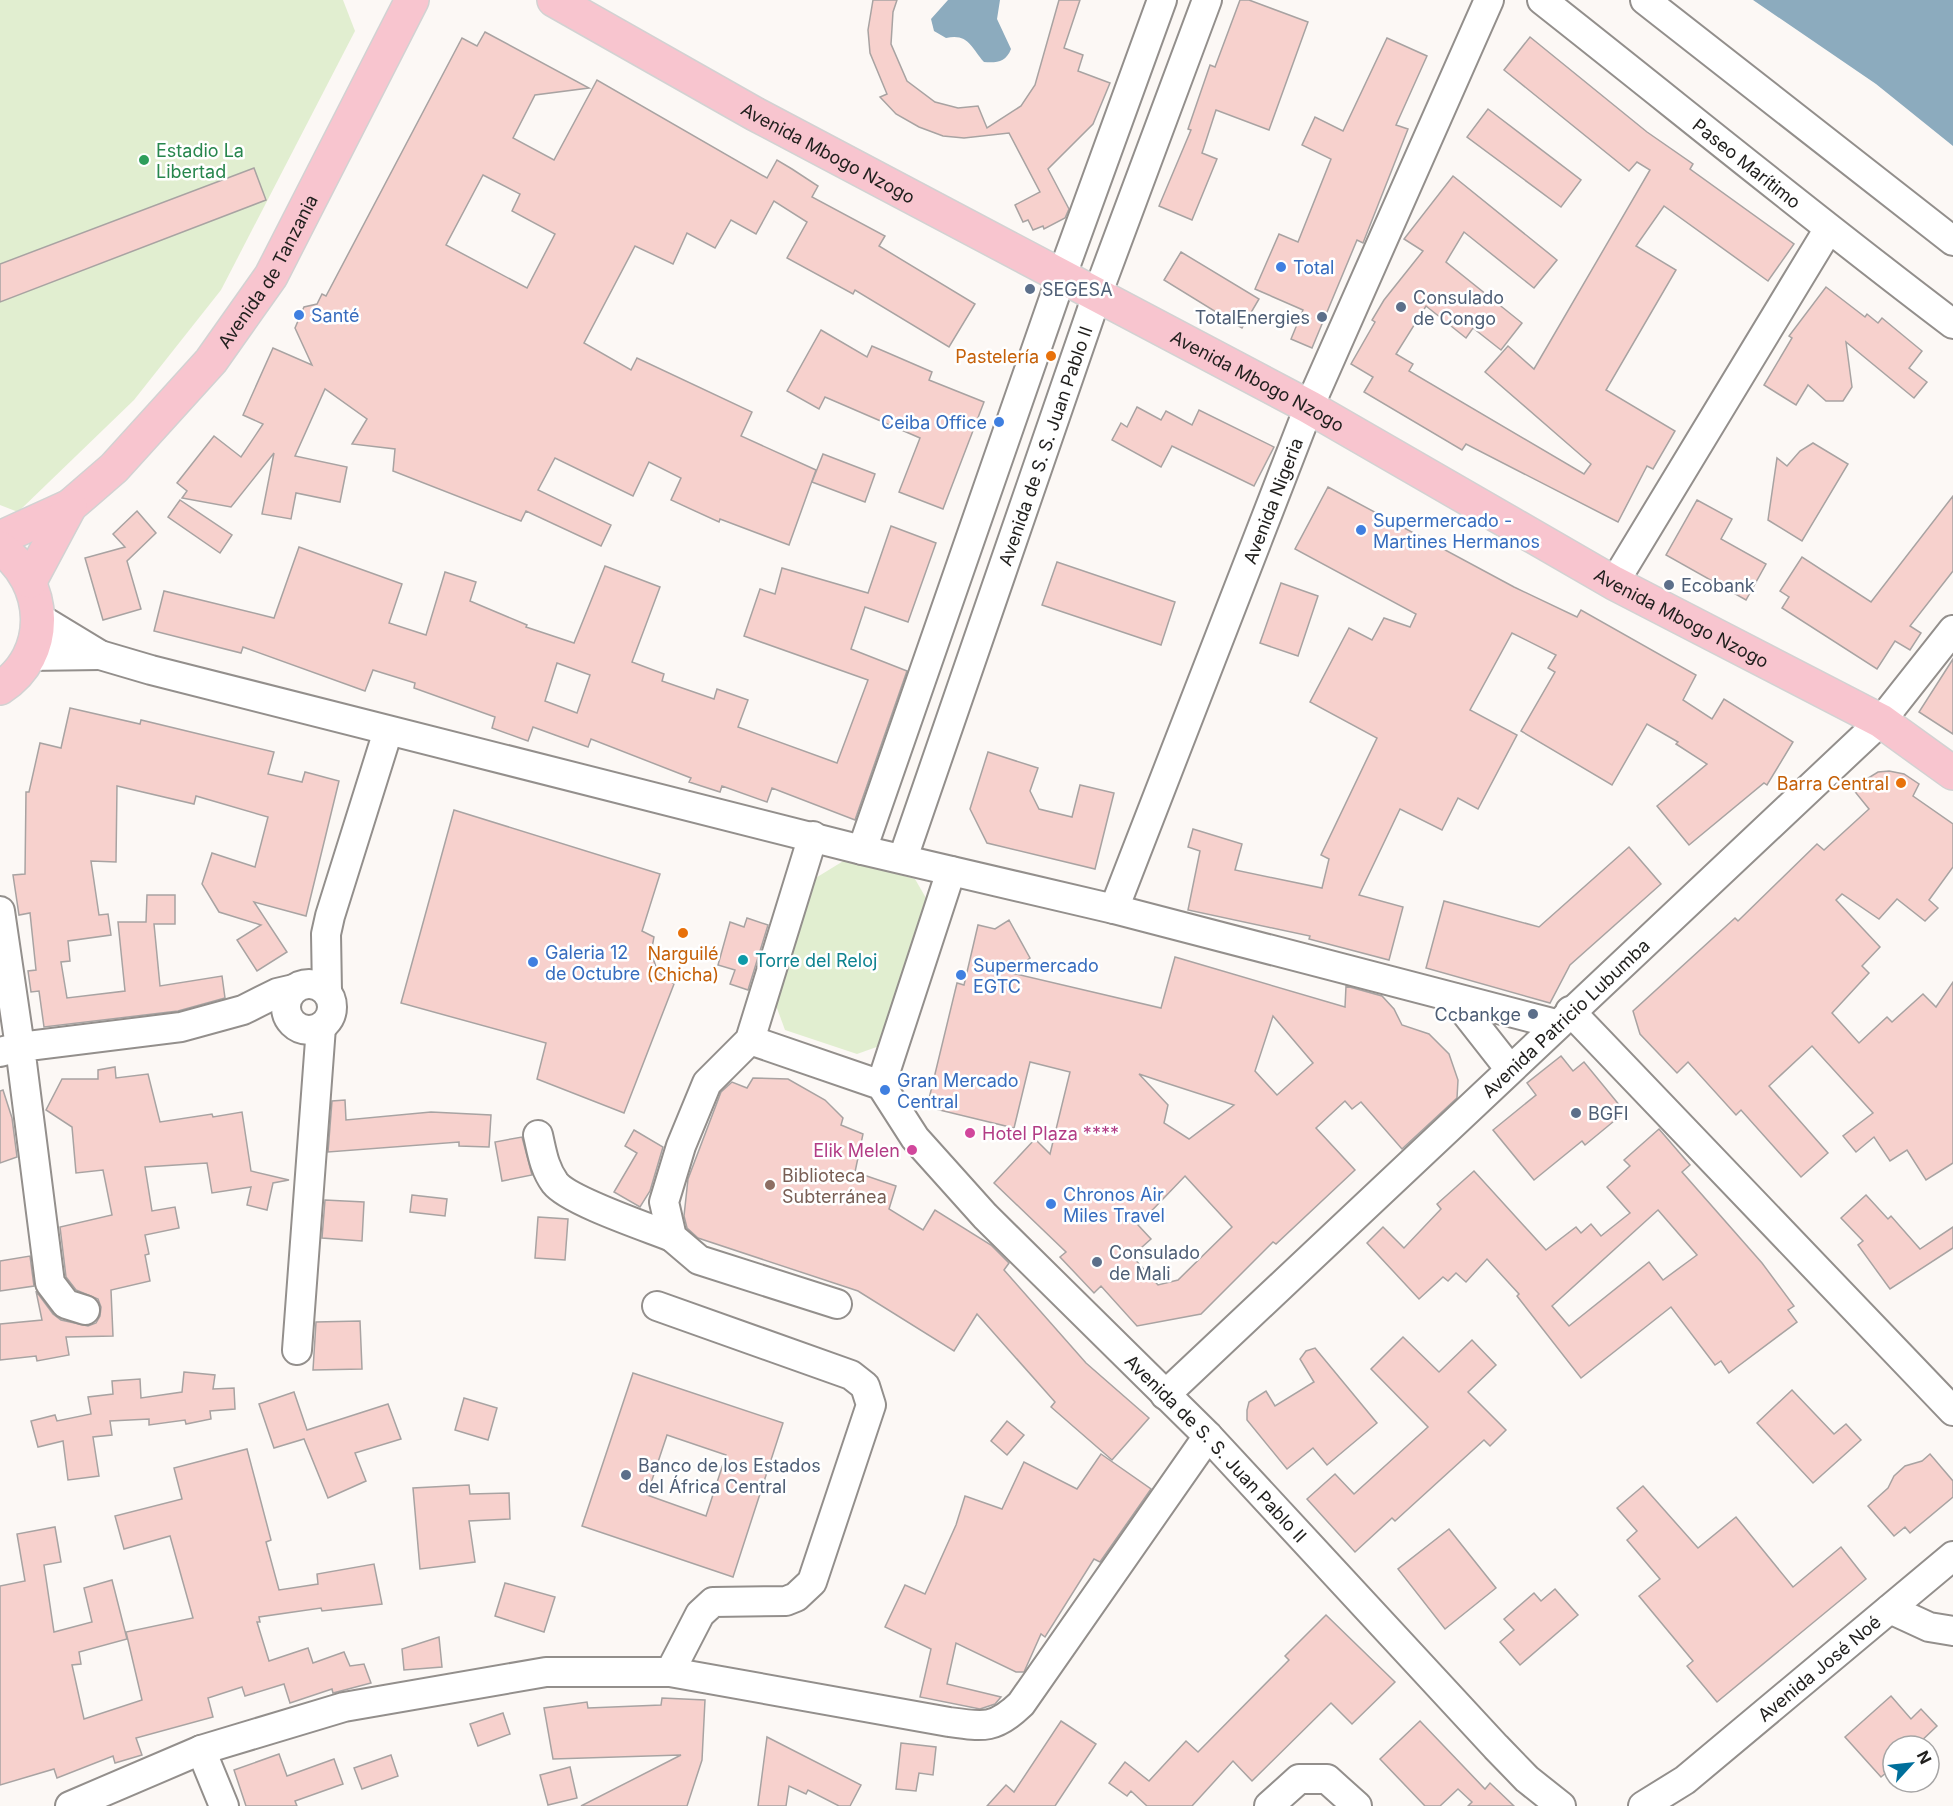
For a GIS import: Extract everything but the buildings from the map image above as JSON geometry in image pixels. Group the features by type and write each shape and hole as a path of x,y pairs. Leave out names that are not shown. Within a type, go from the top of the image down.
{"main road":[{"name":"Avenida de Tanzania","path":"0,538 70,506 114,468 211,361 271,276 412,0"},
{"name":"Avenida Mbogo Nzogo","path":"554,0 755,114 1061,278 1309,407 1614,582 1881,721 1953,773"},
{"name":"Avenida de Tanzania","path":"30,581 70,506"},
{"path":"0,548 14,558 30,581 37,599 39,618 37,638 29,656 20,670 0,688"}],"street":[{"path":"862,850 1061,278 1162,0"},
{"name":"Avenida de S. S. Juan Pablo II","path":"903,858 1097,295 1207,0"},
{"name":"Avenida Nigeria","path":"1114,909 1309,407 1489,0"},
{"name":"Paseo Marítimo","path":"1542,0 1745,160 1828,230 1953,324"},
{"path":"1645,0 1953,241"},
{"path":"1148,40 1188,53"},
{"path":"1614,582 1828,230"},
{"path":"39,618 100,655"},
{"name":"Avenida Patricio Lubumba","path":"1165,1395 1509,1068 1881,721 1953,630"},
{"path":"29,656 100,655 388,731 862,850 1114,909 1454,998 1563,1018 1953,1411"},
{"path":"291,1022 287,1015 286,1001 326,934 388,731"},
{"path":"672,1238 664,1202 681,1146 707,1083 750,1040 813,836"},
{"path":"750,1040 881,1085 951,871"},
{"path":"0,911 10,1050 50,1283 66,1304 85,1310"},
{"path":"243,1010 291,1022 308,1030 321,1027 326,1023 332,1011 327,992 326,934"},
{"path":"10,1050 181,1027 243,1010 278,993 310,983 327,992"},
{"path":"1454,998 1509,1068"},
{"path":"297,1350 321,1027"},
{"name":"Avenida de S. S. Juan Pablo II","path":"881,1085 915,1138 986,1216 1208,1436 1450,1699 1551,1803"},
{"path":"538,1135 544,1165 556,1185 574,1196 672,1238 699,1260 837,1304"},
{"path":"657,1306 851,1375 865,1386 871,1405 812,1582 796,1597 786,1601 713,1602 699,1614 670,1672"},
{"path":"70,1806 201,1750 344,1707 453,1686 546,1672 670,1672 949,1722 989,1725 1004,1720 1021,1704 1208,1436"},
{"name":"Avenida José Noé","path":"1642,1806 1685,1780 1953,1556"},
{"path":"1890,1609 1929,1627 1953,1631"},
{"path":"201,1750 224,1806"},
{"path":"1269,1806 1299,1779 1327,1779 1357,1806"},
{"name":"Avenida José Noé","path":"1669,1806 1685,1780"}],"green space":[{"name":"Estadio La Libertad","path":"0,0 343,0 355,31 221,290 134,400 18,512 0,505"},
{"path":"845,860 915,879 930,905 885,1044 857,1054 785,1030 774,1000 814,879"}],"water":[{"path":"948,0 1000,0 997,19 1011,49 1004,59 997,62 984,62 964,39 946,38 934,31 931,19"},
{"path":"1753,0 1953,0 1953,146 1876,84"}],"place":[{"name":"Estadio La Libertad","path":"144,160"},
{"name":"Total","path":"1281,267"},
{"name":"SEGESA","path":"1030,289"},
{"name":"Consulado de Congo","path":"1401,307"},
{"name":"Santé","path":"299,315"},
{"name":"TotalEnergies","path":"1322,317"},
{"name":"Pastelería","path":"1051,356"},
{"name":"Ceiba Office","path":"999,422"},
{"name":"Supermercado - Martines Hermanos","path":"1361,530"},
{"name":"Ecobank","path":"1669,585"},
{"name":"Barra Central","path":"1901,783"},
{"name":"Narguilé (Chicha)","path":"683,933"},
{"name":"Torre del Reloj","path":"743,960"},
{"name":"Galeria 12 de Octubre","path":"533,962"},
{"name":"Supermercado EGTC","path":"961,975"},
{"name":"Ccbankge","path":"1533,1014"},
{"name":"Gran Mercado Central","path":"885,1090"},
{"name":"BGFI","path":"1576,1113"},
{"name":"Hotel Plaza ****","path":"970,1133"},
{"name":"Elik Melen","path":"912,1150"},
{"name":"Biblioteca Subterránea","path":"770,1185"},
{"name":"Chronos Air Miles Travel","path":"1051,1204"},
{"name":"Consulado de Mali","path":"1097,1262"},
{"name":"Banco de los Estados del África Central","path":"626,1475"}]}
